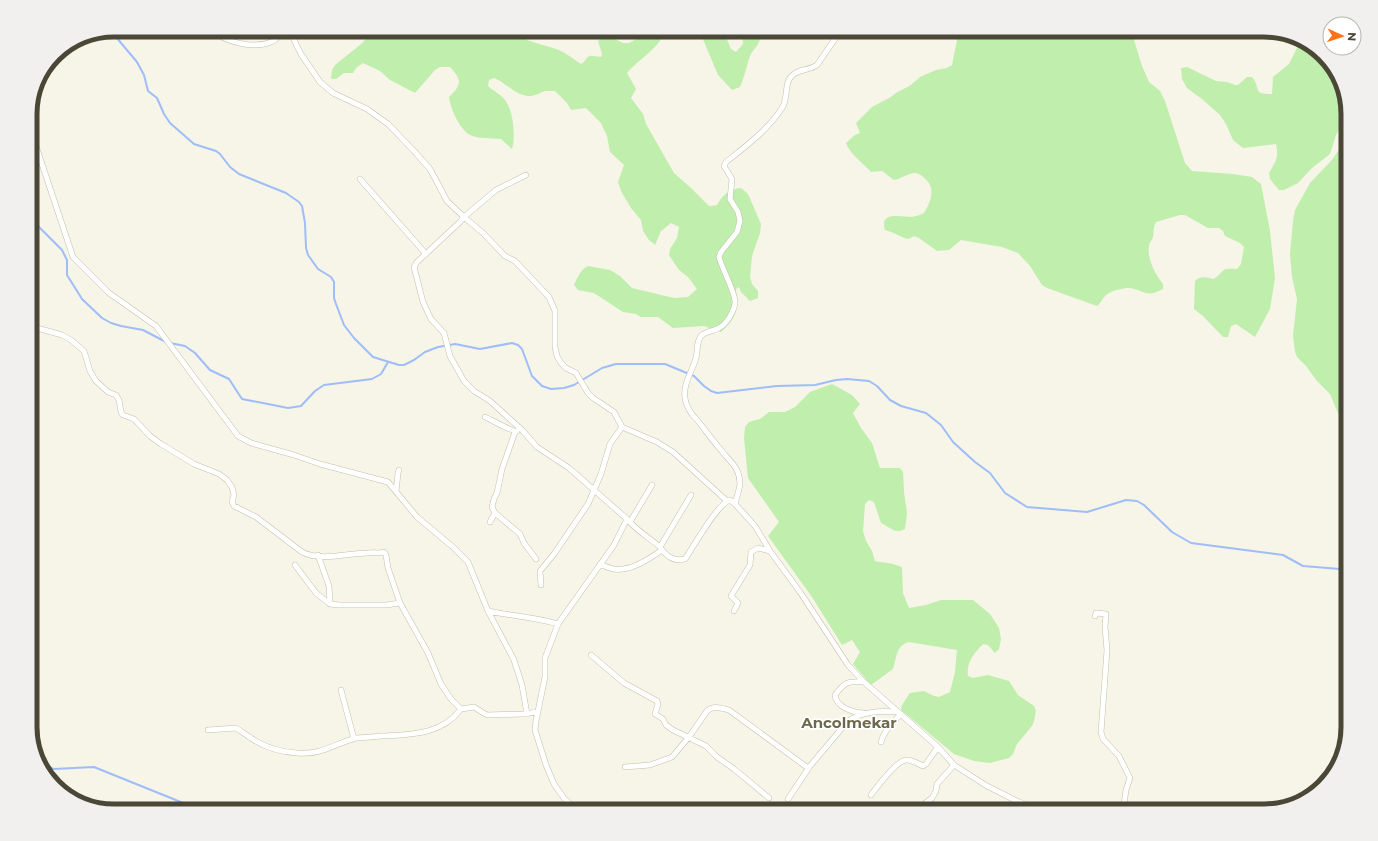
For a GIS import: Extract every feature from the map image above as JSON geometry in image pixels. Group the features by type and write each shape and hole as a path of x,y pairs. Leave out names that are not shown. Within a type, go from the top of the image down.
{"street":[{"path":"222,37 227,40 247,44 262,44 272,42 279,37"},
{"path":"292,37 301,54 320,82 333,93 367,109 388,124 430,169 447,200 483,232 505,256 515,261 549,297 555,311 555,348 557,356 566,368 576,373 593,398 614,412 622,427 656,442 673,452 727,501 730,500 735,504 755,526 770,551 800,592 848,665 864,682 938,747 954,765 987,786 1025,804"},
{"path":"735,504 740,482 738,472 733,463 722,452 689,411 684,398 685,383 696,356 698,342 701,336 704,333 720,328 726,322 732,312 735,302 733,292 728,284 719,257 721,252 737,232 740,221 738,212 730,199 732,179 724,166 726,162 760,134 782,108 785,103 789,79 795,73 817,65 836,37"},
{"path":"37,148 73,257 109,293 156,326 238,436 251,443 320,464 385,480 417,517 453,547 468,562 488,611 509,649 518,670 527,714"},
{"path":"526,175 503,185 464,216 417,262 414,267 420,294 427,312 431,319 444,333 448,349 464,381 474,391 490,401 522,430 537,447 569,468 661,548 668,556 674,559 685,559 710,519 727,501"},
{"path":"360,179 426,254"},
{"path":"37,328 62,335 71,340 84,351 90,371 96,381 108,392 116,395 123,415 134,420 150,436 194,464 219,474 227,480 232,487 234,506 261,521 302,552 309,555 345,555 370,552 377,554 384,552 400,603 428,653 441,684 451,699 461,709"},
{"path":"485,417 515,432 522,430"},
{"path":"541,585 540,571 569,534 588,504 601,474 610,444 622,427"},
{"path":"515,432 502,469 497,493 492,507 495,513 520,534 524,543 536,559"},
{"path":"396,492 398,473 400,470"},
{"path":"570,804 554,784 546,765 535,730 545,677 545,658 558,624 614,545 652,485"},
{"path":"600,564 613,569 626,568 641,563 661,548 691,495"},
{"path":"490,522 495,513"},
{"path":"734,611 738,603 731,597 750,565 751,552 758,548 770,551"},
{"path":"318,555 329,586 330,604"},
{"path":"295,565 316,593 330,604 386,605 400,603"},
{"path":"488,611 545,620 558,624"},
{"path":"1095,616 1096,613 1106,614 1105,627 1107,650 1100,732 1103,739 1119,756 1130,778 1124,804"},
{"path":"591,655 624,683 657,701 655,712 656,715 661,717 666,726 706,746 717,757 769,798"},
{"path":"864,682 846,683 835,695 838,703 846,709 857,713 886,711 899,713"},
{"path":"341,690 354,739"},
{"path":"208,730 236,728 251,739 277,750 307,753 325,750 354,739 407,735 427,731 448,722 461,709 474,707 488,715 527,714 538,712"},
{"path":"625,767 650,765 672,757 689,738 710,708 724,708 738,716 808,768"},
{"path":"788,799 808,768 848,722 855,716 864,713"},
{"path":"881,742 884,734 899,713"},
{"path":"871,795 883,779 901,761 908,760 924,766 938,747"},
{"path":"924,804 932,798 935,794 937,784 954,765"}],"green space":[{"path":"368,37 521,37 557,49 581,64 589,56 601,57 602,54 598,41 602,37 611,37 623,43 629,43 640,37 662,37 651,51 627,73 636,89 631,98 643,114 646,124 674,173 709,206 717,205 724,195 733,190 741,188 748,194 761,224 760,233 752,256 750,277 752,284 758,291 758,298 750,301 741,292 739,287 736,289 737,303 735,313 733,318 721,332 704,326 673,328 658,317 641,317 636,314 623,312 594,293 578,290 574,285 581,271 588,266 610,270 620,276 632,288 674,298 688,297 697,289 688,277 679,270 669,255 670,249 677,238 679,227 671,223 661,231 655,245 649,240 643,231 641,220 631,208 622,193 618,182 624,165 610,152 607,136 601,123 586,108 571,110 567,103 555,91 545,91 530,96 522,95 494,78 489,80 488,86 505,100 512,116 514,137 512,149 501,139 481,138 470,135 462,128 453,112 449,97 458,86 459,82 457,75 450,67 440,67 435,70 415,93 390,80 380,71 363,63 356,68 353,73 344,73 336,79 331,79 332,70 335,65"},
{"path":"702,37 726,37 731,49 736,52 743,44 742,37 760,37 758,45 750,56 740,87 732,90 718,75"},
{"path":"957,37 1133,37 1142,66 1149,82 1160,91 1165,101 1185,163 1192,171 1252,177 1261,184 1270,231 1275,278 1270,309 1255,337 1236,324 1231,326 1228,337 1223,337 1203,316 1194,309 1195,281 1202,277 1214,279 1225,269 1237,269 1241,264 1244,247 1240,243 1225,236 1223,231 1219,228 1208,228 1185,215 1156,222 1154,226 1153,237 1149,245 1149,256 1157,276 1163,284 1163,289 1154,293 1145,293 1130,288 1116,290 1107,294 1097,306 1042,285 1030,266 1018,253 1002,247 961,240 949,250 937,251 919,238 914,236 906,238 885,230 885,220 892,216 912,217 924,213 929,204 931,194 930,185 922,176 916,173 912,173 894,180 882,171 871,172 853,154 846,143 855,135 860,133 856,123 872,107 911,85 920,77 952,65"},
{"path":"1298,45 1319,59 1328,71 1337,89 1340,99 1341,126 1336,135 1330,154 1312,168 1298,183 1284,190 1279,190 1270,179 1269,173 1276,159 1276,144 1243,148 1233,140 1220,115 1187,88 1182,79 1181,68 1187,67 1216,81 1227,82 1235,85 1238,85 1247,77 1252,77 1259,92 1272,94 1273,77 1289,64"},
{"path":"1341,147 1341,417 1330,394 1297,357 1293,336 1297,299 1292,277 1290,254 1295,210 1310,183 1331,161"},
{"path":"832,384 852,395 860,404 853,413 861,428 872,443 880,468 900,468 903,472 907,513 905,529 895,531 881,523 874,502 869,500 865,504 863,531 875,561 902,567 903,593 909,608 926,605 941,600 973,600 990,614 999,628 1001,639 999,649 995,653 988,645 983,644 971,658 968,667 968,676 973,678 988,675 1009,681 1018,695 1034,706 1036,711 1032,726 1017,744 1013,754 1009,758 990,763 974,761 954,754 901,710 902,705 910,693 924,691 939,697 950,692 955,672 957,650 909,642 904,644 897,653 893,669 871,685 853,664 860,652 852,640 842,645 812,597 768,536 779,522 748,478 744,438 745,427 749,422 760,419 769,412 785,412 795,407 810,392"}],"waterway":[{"path":"116,37 137,62 144,75 148,91 157,98 170,123 194,144 216,151 230,167 239,174 286,193 299,202 302,206 305,223 306,248 308,255 318,269 331,277 334,282 334,298 344,325 354,338 373,357 399,365 404,365 425,352 438,347 455,344 480,349 512,343 518,345 522,349 532,376 542,386 551,389 564,388 574,385 602,368 616,364 665,364 694,376 704,386 717,393 777,386 815,385 847,379 869,381 877,386 890,400 901,406 926,413 941,425 953,442 975,462 990,473 1005,493 1027,507 1087,512 1126,500 1137,501 1144,505 1172,532 1191,543 1283,555 1303,566 1341,570"},
{"path":"37,223 62,250 67,260 67,275 82,299 102,318 121,326 143,330 166,342"},
{"path":"170,343 185,346 195,353 210,370 229,379 242,399 288,408 301,406 315,391 324,385 372,379 381,374 388,362"},
{"path":"48,767 54,769 94,767 186,804"}],"district":[{"name":"Ancolmekar","path":"849,722"}]}
